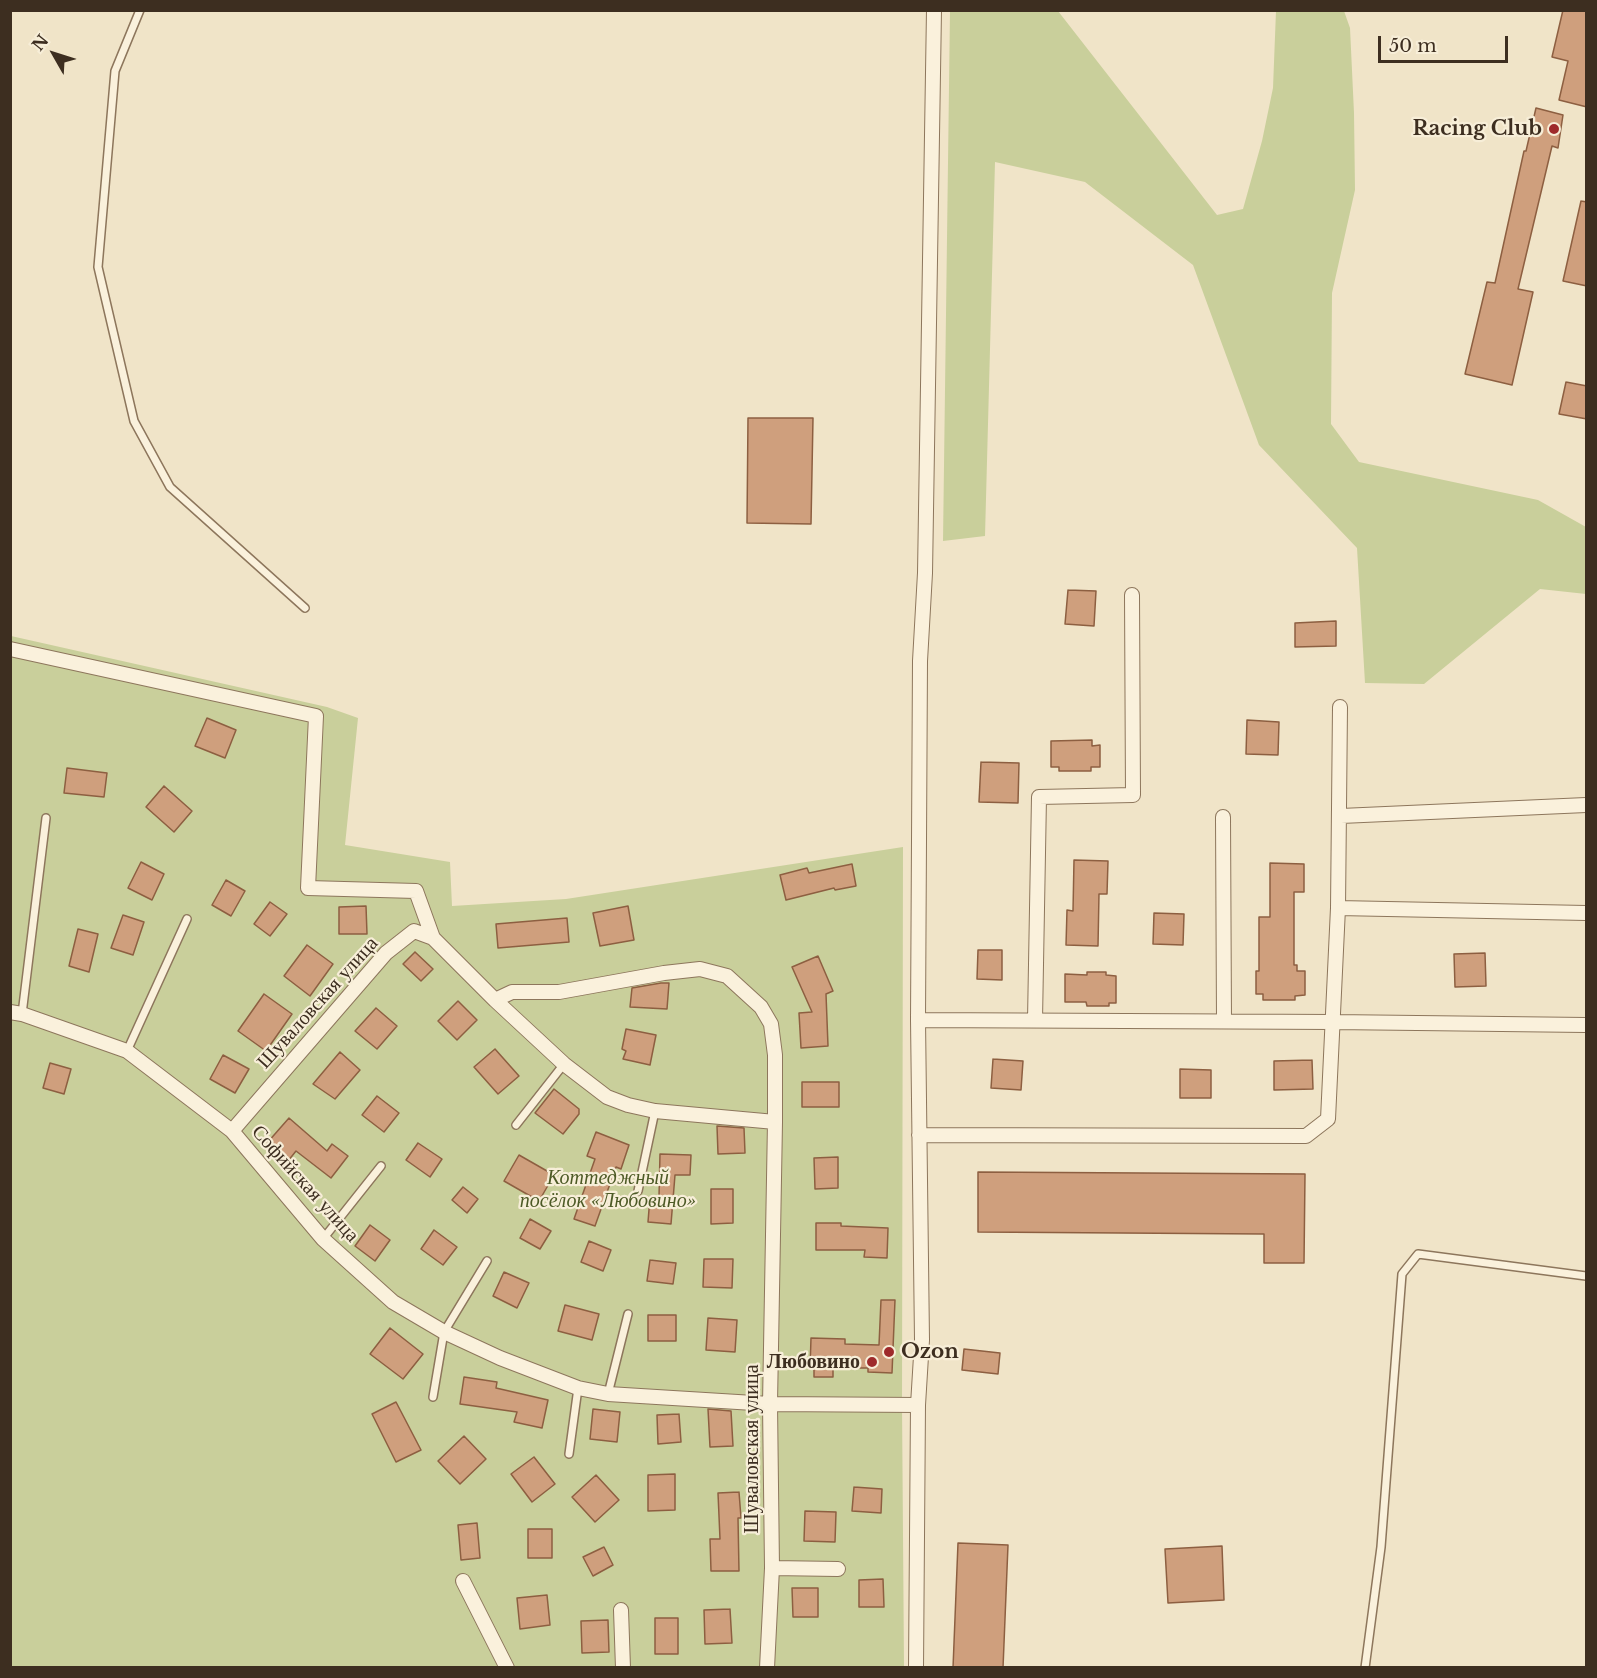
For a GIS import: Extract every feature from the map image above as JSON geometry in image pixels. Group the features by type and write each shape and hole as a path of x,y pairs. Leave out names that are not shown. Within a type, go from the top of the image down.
{"street":[{"path":"916,1668 918,1405 922,1340 918,1020 920,661 925,573 934,10"},
{"path":"1035,1020 1039,797 1132,795 1132,595"},
{"path":"10,649 316,716 308,888 416,891 433,938 564,1064 607,1097 655,1111 775,1122"},
{"path":"919,1135 1306,1136 1328,1119 1341,816 1340,707"},
{"path":"1341,816 1587,805"},
{"path":"1224,817 1224,1021"},
{"path":"1338,908 1587,913"},
{"name":"Шуваловская улица","path":"232,1131 386,953 414,931 433,938"},
{"name":"Шуваловская улица","path":"495,1000 512,992 560,992 664,972 700,969 728,976 761,1007 771,1024 775,1055 775,1122 770,1404 772,1568 767,1668"},
{"name":"Софийская улица","path":"16,1013 127,1051 232,1131 323,1239 393,1302 444,1332 500,1358 578,1388 608,1395 770,1404 918,1405"},
{"path":"918,1020 1587,1025"},
{"path":"772,1568 838,1569"},
{"path":"463,1581 507,1668"},
{"path":"621,1610 623,1668"}],"lane":[{"path":"140,10 115,71 98,267 134,421 170,487 305,608"},
{"path":"16,1013 45,818"},
{"path":"127,1051 187,919"},
{"path":"516,1125 564,1064"},
{"path":"638,1191 655,1111"},
{"path":"323,1239 381,1166"},
{"path":"1365,1668 1381,1547 1402,1274 1418,1254 1587,1276"},
{"path":"433,1397 444,1332 487,1261"},
{"path":"608,1395 628,1314"},
{"path":"568,1454 578,1388"}],"green space":[{"path":"950,11 1058,11 1217,215 1243,209 1262,141 1273,88 1276,11 1344,11 1350,28 1355,190 1332,293 1331,424 1359,462 1538,500 1586,527 1586,594 1540,589 1424,684 1365,683 1357,548 1259,445 1193,265 1085,182 995,162 985,536 943,541"},
{"name":"Коттеджный посёлок «Любовино»","path":"11,636 327,707 358,718 345,845 450,862 452,906 566,899 903,847 904,1667 11,1668"}],"building":[{"path":"1563,10 1587,10 1587,107 1559,100 1568,61 1552,57"},
{"path":"1536,108 1563,115 1558,148 1552,146 1518,289 1533,292 1512,385 1465,374 1487,282 1495,283 1524,151 1526,151"},
{"path":"1581,201 1587,202 1587,286 1563,281"},
{"path":"1566,382 1587,386 1587,419 1559,414"},
{"path":"748,418 813,418 811,524 747,523"},
{"path":"1068,590 1096,591 1094,626 1065,624"},
{"path":"1336,621 1336,646 1295,647 1295,623"},
{"path":"207,718 236,730 225,758 195,746"},
{"path":"1247,720 1279,722 1278,755 1246,754"},
{"path":"1092,740 1092,746 1100,745 1100,767 1091,767 1091,771 1059,771 1059,767 1051,767 1051,741"},
{"path":"981,762 1019,763 1018,803 979,802"},
{"path":"67,768 107,773 104,797 64,793"},
{"path":"164,786 192,811 174,832 146,807"},
{"path":"1074,860 1108,861 1107,894 1099,894 1098,946 1066,945 1067,910 1073,911"},
{"path":"141,862 164,874 152,900 128,888"},
{"path":"1270,863 1304,864 1304,892 1294,892 1294,965 1297,965 1297,971 1305,971 1305,995 1295,996 1295,1000 1263,1000 1263,994 1256,994 1256,971 1259,971 1259,917 1270,917"},
{"path":"852,864 856,886 835,890 834,888 786,900 780,875 807,868 809,873"},
{"path":"226,880 245,891 231,916 212,905"},
{"path":"270,902 287,914 270,936 254,924"},
{"path":"366,906 367,934 339,934 339,907"},
{"path":"628,906 634,940 600,946 593,913"},
{"path":"1154,913 1184,914 1183,945 1153,944"},
{"path":"123,915 144,922 133,955 111,948"},
{"path":"567,918 569,942 498,948 496,924"},
{"path":"78,929 98,934 89,972 69,966"},
{"path":"307,945 333,964 310,996 284,976"},
{"path":"978,950 1002,950 1002,980 977,979"},
{"path":"415,952 433,969 421,981 403,964"},
{"path":"1485,953 1486,986 1455,987 1454,954"},
{"path":"818,956 833,991 826,994 828,1046 801,1048 799,1013 812,1012 792,967"},
{"path":"1087,972 1106,972 1106,975 1116,976 1116,1003 1109,1003 1109,1006 1087,1006 1086,1002 1065,1002 1065,974 1087,975"},
{"path":"669,983 667,1009 630,1007 632,988"},
{"path":"264,994 292,1014 266,1051 238,1031"},
{"path":"458,1001 477,1020 457,1040 438,1021"},
{"path":"376,1008 397,1026 377,1049 355,1031"},
{"path":"626,1029 656,1035 650,1065 623,1059 626,1051 622,1049"},
{"path":"495,1049 519,1076 498,1094 474,1067"},
{"path":"340,1052 360,1070 335,1099 313,1084"},
{"path":"223,1055 249,1069 235,1093 210,1079"},
{"path":"993,1059 1023,1061 1021,1090 991,1088"},
{"path":"1312,1060 1313,1089 1274,1090 1274,1061"},
{"path":"50,1063 71,1069 64,1094 43,1088"},
{"path":"1180,1069 1211,1070 1211,1098 1180,1098"},
{"path":"802,1082 839,1082 839,1107 802,1107"},
{"path":"554,1089 579,1109 579,1114 563,1134 535,1113"},
{"path":"377,1096 399,1113 384,1132 362,1115"},
{"path":"289,1118 327,1151 332,1144 348,1156 331,1178 296,1151 288,1161 267,1143"},
{"path":"717,1126 744,1128 745,1153 718,1154"},
{"path":"596,1132 629,1145 621,1169 616,1167 595,1226 574,1219 595,1159 587,1156"},
{"path":"418,1143 442,1159 430,1177 406,1160"},
{"path":"660,1154 691,1155 690,1175 675,1175 671,1224 648,1222 650,1197 659,1197"},
{"path":"519,1155 554,1175 539,1201 504,1181"},
{"path":"838,1157 838,1188 815,1189 814,1158"},
{"path":"978,1172 1305,1174 1304,1263 1264,1263 1264,1234 978,1232"},
{"path":"463,1187 478,1199 467,1213 452,1200"},
{"path":"711,1189 733,1189 733,1223 711,1224"},
{"path":"530,1219 551,1231 540,1249 520,1238"},
{"path":"816,1223 888,1228 887,1258 864,1257 865,1250 816,1250"},
{"path":"370,1225 390,1240 375,1261 355,1246"},
{"path":"434,1230 457,1247 443,1265 421,1249"},
{"path":"589,1241 611,1250 603,1271 581,1262"},
{"path":"704,1259 733,1259 732,1288 703,1287"},
{"path":"650,1260 676,1263 673,1284 647,1281"},
{"path":"504,1272 529,1283 517,1308 493,1296"},
{"path":"881,1300 895,1300 892,1373 868,1372 868,1368 833,1368 833,1377 814,1377 814,1369 810,1369 811,1338 845,1339 845,1344 879,1345"},
{"path":"565,1305 599,1314 592,1340 558,1331"},
{"path":"648,1315 676,1315 676,1341 648,1341"},
{"path":"708,1318 737,1320 735,1352 706,1350"},
{"path":"390,1328 423,1354 403,1379 370,1354"},
{"path":"964,1349 1000,1353 998,1374 962,1370"},
{"path":"464,1377 497,1382 496,1388 548,1400 542,1428 514,1422 517,1412 460,1404"},
{"path":"396,1402 421,1450 396,1462 372,1414"},
{"path":"593,1409 620,1412 617,1442 590,1439"},
{"path":"708,1409 731,1411 733,1446 710,1447"},
{"path":"679,1414 681,1442 658,1444 657,1415"},
{"path":"464,1436 486,1459 460,1484 438,1461"},
{"path":"534,1457 555,1484 532,1502 511,1474"},
{"path":"675,1474 675,1510 648,1511 648,1475"},
{"path":"596,1475 619,1500 595,1522 572,1497"},
{"path":"854,1487 882,1489 881,1513 852,1511"},
{"path":"739,1492 741,1518 738,1518 739,1571 711,1571 710,1539 720,1539 718,1493"},
{"path":"805,1511 836,1512 835,1542 804,1541"},
{"path":"477,1523 480,1558 461,1560 458,1525"},
{"path":"528,1529 552,1529 552,1558 528,1558"},
{"path":"958,1543 1008,1545 1003,1668 953,1668"},
{"path":"1222,1546 1224,1600 1168,1603 1165,1549"},
{"path":"604,1547 613,1565 593,1576 583,1557"},
{"path":"883,1579 884,1607 859,1607 859,1580"},
{"path":"792,1588 818,1588 818,1617 793,1617"},
{"path":"547,1595 550,1625 520,1629 517,1598"},
{"path":"730,1609 732,1643 705,1644 704,1610"},
{"path":"655,1618 678,1618 678,1654 655,1654"},
{"path":"608,1620 609,1652 582,1653 581,1621"}],"place":[{"name":"Racing Club","path":"1554,129"},
{"name":"Ozon","path":"889,1352"},
{"name":"Любовино","path":"872,1362"}]}
